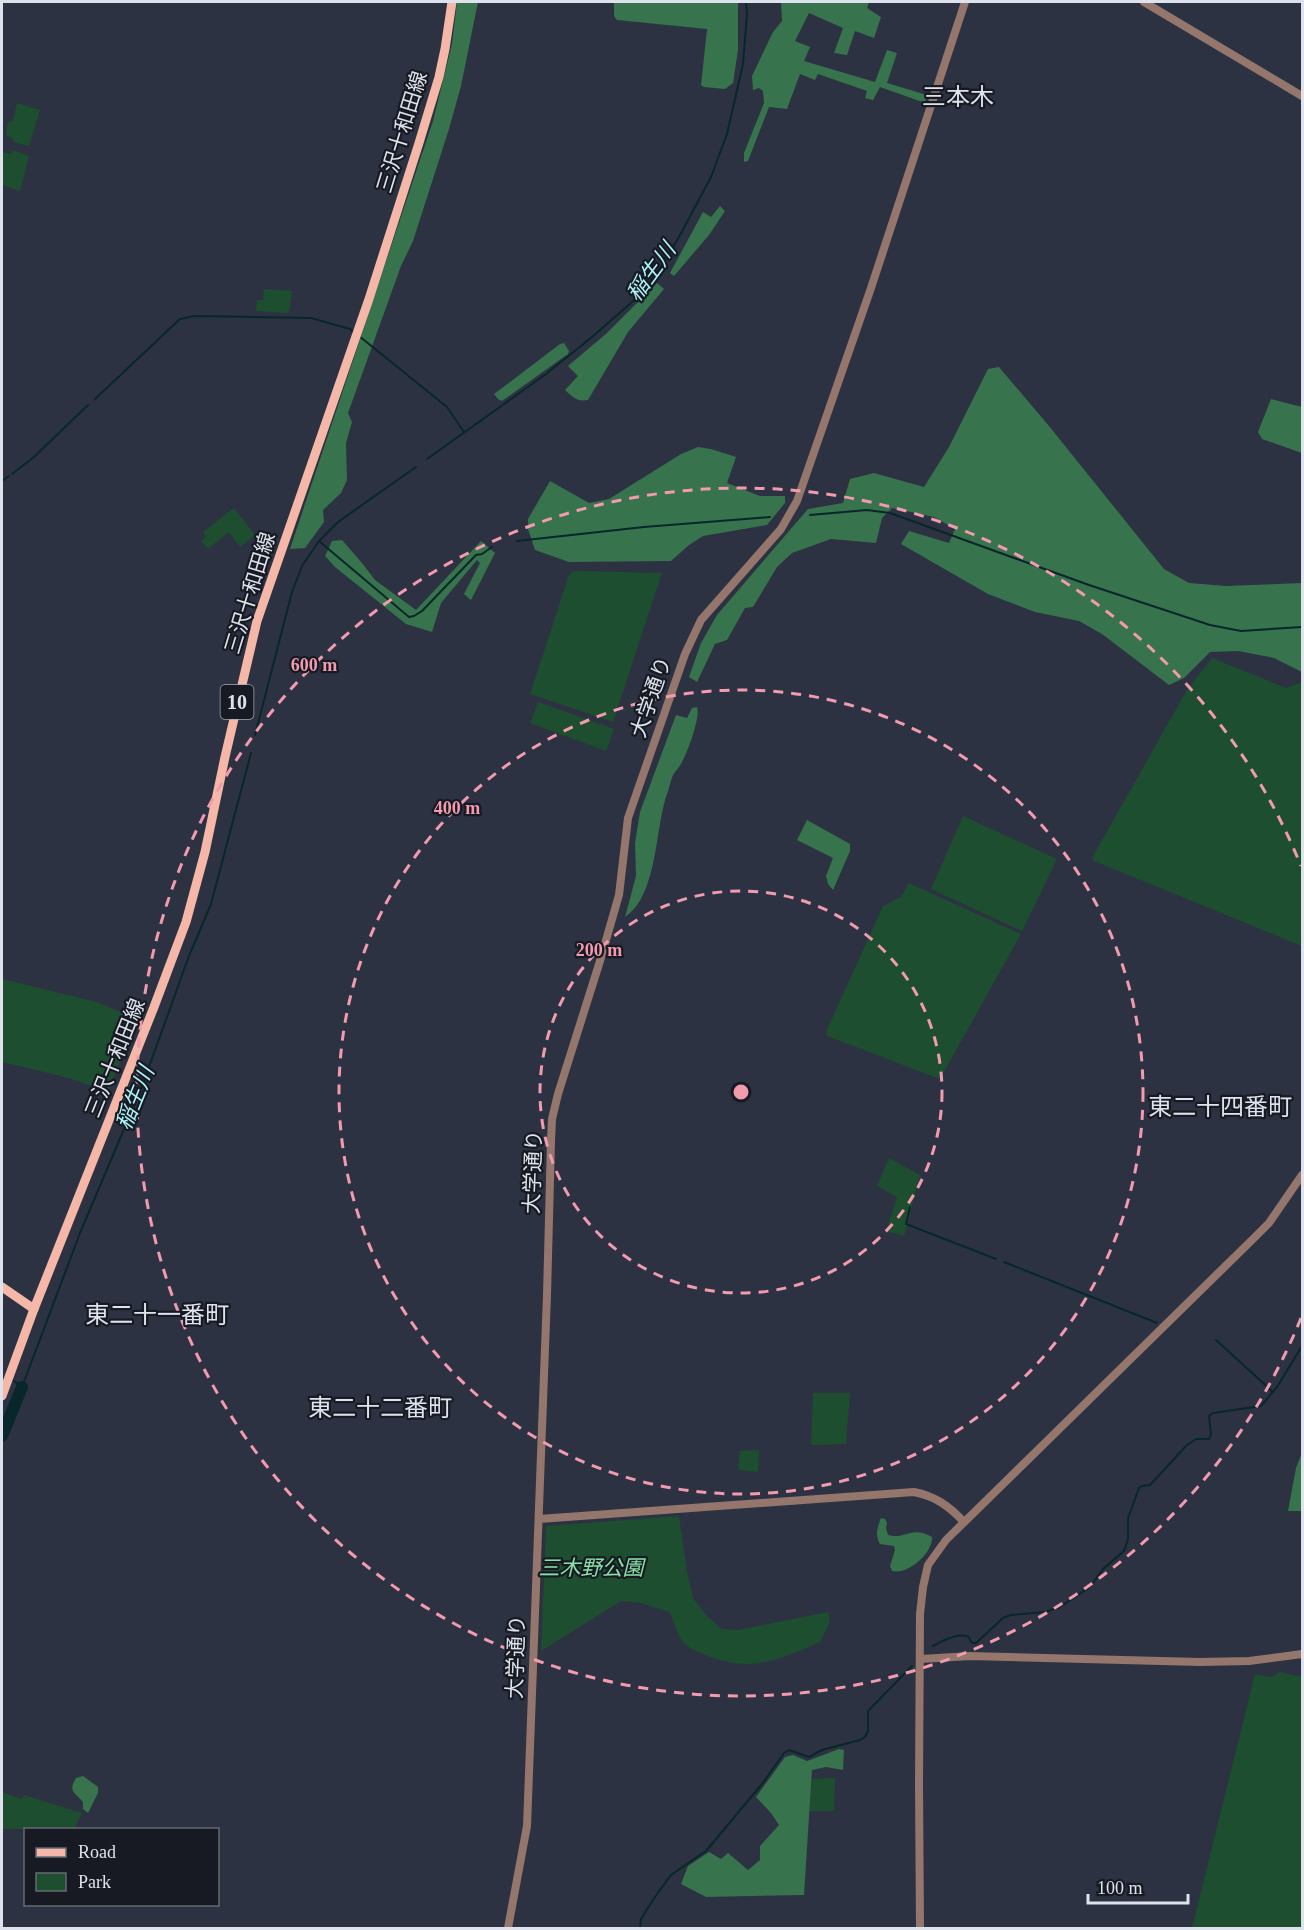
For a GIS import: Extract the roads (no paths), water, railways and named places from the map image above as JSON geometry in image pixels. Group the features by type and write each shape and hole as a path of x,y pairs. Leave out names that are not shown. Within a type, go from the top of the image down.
{"main road":[{"name":"三沢十和田線","path":"2,1396 186,922 205,852 229,737 257,621 369,298 419,143 439,77 452,2"},
{"path":"2,1287 34,1309"}],"street":[{"name":"大学通り","path":"508,1929 527,1826 552,1119 619,895 628,818 685,654 694,632 709,610 781,529 793,509 808,474 965,2"},
{"path":"1144,2 1302,96"},
{"path":"920,1929 920,1614 928,1565 938,1550 964,1522 1254,1238 1269,1222 1302,1175"},
{"path":"539,1519 914,1492 933,1497 944,1503 964,1522"},
{"path":"921,1659 970,1656 1200,1662 1249,1660 1302,1654"}],"waterway":[{"name":"稲生川","path":"427,459 546,374 592,337 640,295 660,268 711,177 727,134 743,64 746,2"},
{"path":"95,399 180,319 194,316 311,318 350,329 354,333"},
{"path":"359,336 447,407 464,432"},
{"path":"12,474 34,457 88,405"},
{"name":"稲生川","path":"255,735 292,592 302,566 319,541 338,522 416,467"},
{"path":"2,481 9,476"},
{"path":"810,515 867,510 890,513 1089,585 1210,625 1241,631 1302,627"},
{"path":"517,541 644,527 770,517"},
{"path":"319,541 409,617 422,611 476,555 492,547"},
{"name":"稲生川","path":"10,1378 22,1387 80,1233 141,1089 189,956 211,904 251,753"},
{"path":"910,1207 906,1224 996,1259"},
{"path":"1004,1262 1157,1323"},
{"path":"1216,1340 1273,1392"},
{"path":"933,1646 959,1636 968,1636 972,1643 976,1643 1003,1618 1011,1615 1045,1612 1060,1607 1090,1587 1103,1569 1124,1551 1128,1539 1128,1518 1139,1488 1150,1485 1187,1445 1196,1439 1209,1439 1211,1435 1209,1416 1213,1413 1261,1406 1277,1387 1302,1346"},
{"name":"稲生川","path":"2,1436 22,1387"},
{"path":"640,1928 641,1919 671,1875 706,1851 762,1784 784,1753 789,1750 809,1757 822,1750 865,1737 868,1731 868,1711 912,1666"}],"district":[{"name":"三本木","path":"958,97"},
{"name":"東二十四番町","path":"1220,1107"},
{"name":"東二十一番町","path":"157,1315"},
{"name":"東二十二番町","path":"380,1408"}],"park label":[{"name":"三木野公園","path":"591,1568"}]}
